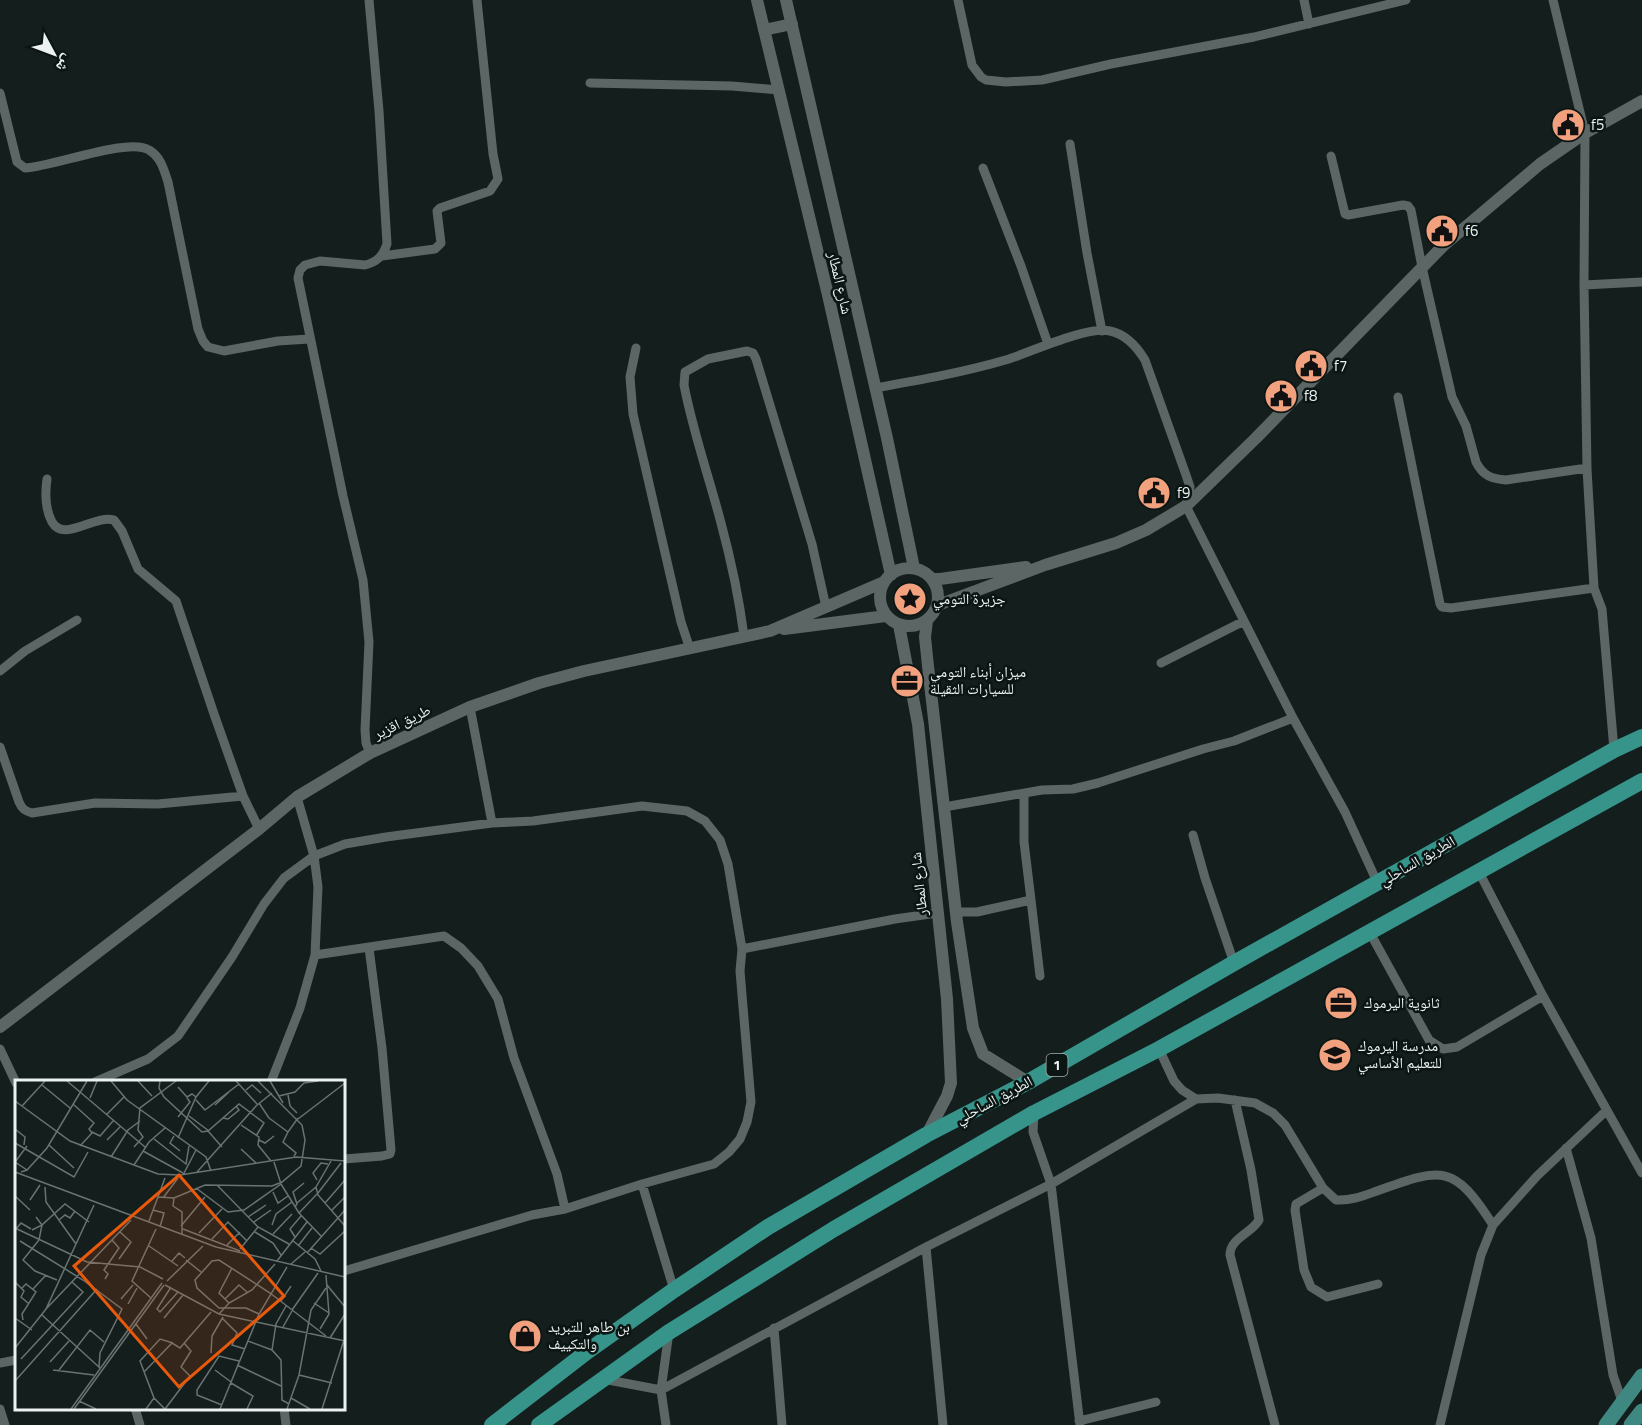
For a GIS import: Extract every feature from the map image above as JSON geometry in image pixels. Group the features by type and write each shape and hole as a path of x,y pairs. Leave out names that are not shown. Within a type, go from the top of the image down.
{"highway":[{"name":"الطريق الساحلي","path":"492,1425 588,1351 768,1227 926,1135 1028,1082 1234,963 1614,750 1642,737"},
{"name":"الطريق الساحلي","path":"538,1425 669,1332 834,1229 1034,1113 1160,1048 1642,781"}],"main road":[{"path":"1606,1425 1642,1376"},
{"path":"1631,1425 1642,1411"}],"street":[{"path":"369,0 387,244 382,256 373,263 365,265 320,261 305,265 300,270 298,278 309,339 363,580 369,642 365,730 370,753"},
{"path":"382,256 435,249 441,243 437,211 490,191 498,179 493,154 477,0"},
{"name":"شارع المطار","path":"757,0 828,295 887,578"},
{"name":"شارع المطار","path":"786,0 914,568"},
{"path":"958,0 972,65 986,80 1006,82 1042,80 1111,64 1254,37 1406,0"},
{"path":"1304,0 1309,24"},
{"path":"1553,0 1585,133 1584,285 1587,468 1594,588 1602,609 1614,750"},
{"path":"764,30 792,24"},
{"path":"590,83 732,86 779,90"},
{"path":"0,93 17,162 25,168 130,146 148,149 160,160 168,182 198,328 208,347 214,350 231,351 278,341 309,339"},
{"path":"938,605 1045,565 1130,537 1186,506 1256,438 1422,267 1496,200 1540,164 1585,133 1642,101"},
{"path":"1070,144 1102,331"},
{"path":"1331,156 1345,214 1403,205 1408,206 1411,210 1452,397 1463,418 1480,470 1494,479 1506,480 1587,468"},
{"path":"983,168 1048,344"},
{"path":"1584,285 1642,282"},
{"path":"875,388 943,376 1008,359 1048,344 1102,331 1120,335 1139,351 1145,360 1190,487 1186,506 1293,718 1345,812 1378,884"},
{"path":"636,348 630,377 633,414 681,622 690,649"},
{"path":"744,636 721,522 705,471 684,385 685,372 708,359 737,352 753,353 812,544 826,607"},
{"path":"1398,397 1442,607 1451,608 1594,588"},
{"path":"47,479 48,513 55,526 62,530 70,530 101,519 114,520 122,531 138,569 176,601 243,796 258,829"},
{"path":"932,579 1045,565"},
{"path":"914,568 932,579 938,591 938,605 934,614 927,621 914,627 899,625 886,616 880,601 880,591 887,578 898,570 914,568"},
{"name":"طريق اقزير","path":"0,1027 297,797 370,753 470,706 550,680 770,631 887,578"},
{"path":"770,631 886,616"},
{"path":"0,671 25,651 77,620"},
{"path":"927,621 926,646 944,807 973,1028 983,1054 1028,1082"},
{"path":"1161,663 1244,621"},
{"name":"شارع المطار","path":"899,625 918,724 947,999 951,1083 926,1135"},
{"path":"470,706 492,823"},
{"path":"944,807 1024,794 1073,789 1098,783 1203,748 1234,741 1293,718"},
{"path":"0,747 21,809 27,812 95,803 158,804 243,796"},
{"path":"1024,794 1024,842 1040,976"},
{"path":"272,1080 300,1008 315,955 318,887 314,856 297,797"},
{"path":"99,1080 148,1059 178,1036 232,957 264,904 284,878 314,856 345,844 386,837 642,806 687,811 705,821 720,840 728,864 742,950 740,971 751,1102 747,1122 740,1139 714,1164 565,1209 532,1215 345,1271"},
{"path":"1193,835 1234,963"},
{"path":"1479,872 1543,996 1642,1173"},
{"path":"957,912 998,908 1031,900"},
{"path":"742,950 895,919 937,913"},
{"path":"1369,931 1429,1040 1443,1049 1457,1047 1543,996"},
{"path":"315,955 444,936 478,966 498,999 514,1058 557,1174 565,1209"},
{"path":"345,1160 382,1156 390,1154 391,1150 382,1048 369,948"},
{"path":"947,999 969,996"},
{"path":"1160,1048 1174,1081 1182,1090 1196,1099 1255,1103 1274,1113 1285,1125 1323,1188 1336,1200 1348,1200 1425,1175 1451,1177 1475,1196 1493,1225"},
{"path":"0,1049 15,1081"},
{"path":"603,1379 661,1390 926,1247 1051,1184 1196,1099"},
{"path":"1235,1100 1259,1217 1256,1225 1232,1244 1230,1255 1275,1425"},
{"path":"1440,1425 1481,1255 1493,1225 1530,1184 1607,1110"},
{"path":"1034,1113 1033,1132 1051,1184 1080,1423 1156,1402"},
{"path":"1566,1148 1591,1238 1612,1375 1622,1401"},
{"path":"642,1184 674,1290"},
{"path":"1323,1188 1296,1204 1294,1210 1304,1270 1311,1287 1327,1297 1378,1284"},
{"path":"926,1247 943,1425"},
{"path":"774,1328 782,1425"},
{"path":"666,1425 661,1390 669,1332"},
{"path":"0,1363 15,1360"},
{"path":"0,1409 5,1425"},
{"path":"136,1410 140,1425"},
{"path":"284,1410 286,1425"}],"place":[{"name":"f5","path":"1568,125"},
{"name":"f6","path":"1442,231"},
{"name":"f7","path":"1311,366"},
{"name":"f8","path":"1281,396"},
{"name":"f9","path":"1154,493"},
{"name":"جزيرة التومي","path":"910,599"},
{"name":"ميزان أبناء التومي للسيارات الثقيلة","path":"907,681"},
{"name":"ثانوية اليرموك","path":"1341,1003"},
{"name":"مدرسة اليرموك للتعليم الأساسي","path":"1335,1055"},
{"name":"بن طاهر للتبريد والتكييف","path":"525,1336"}]}
